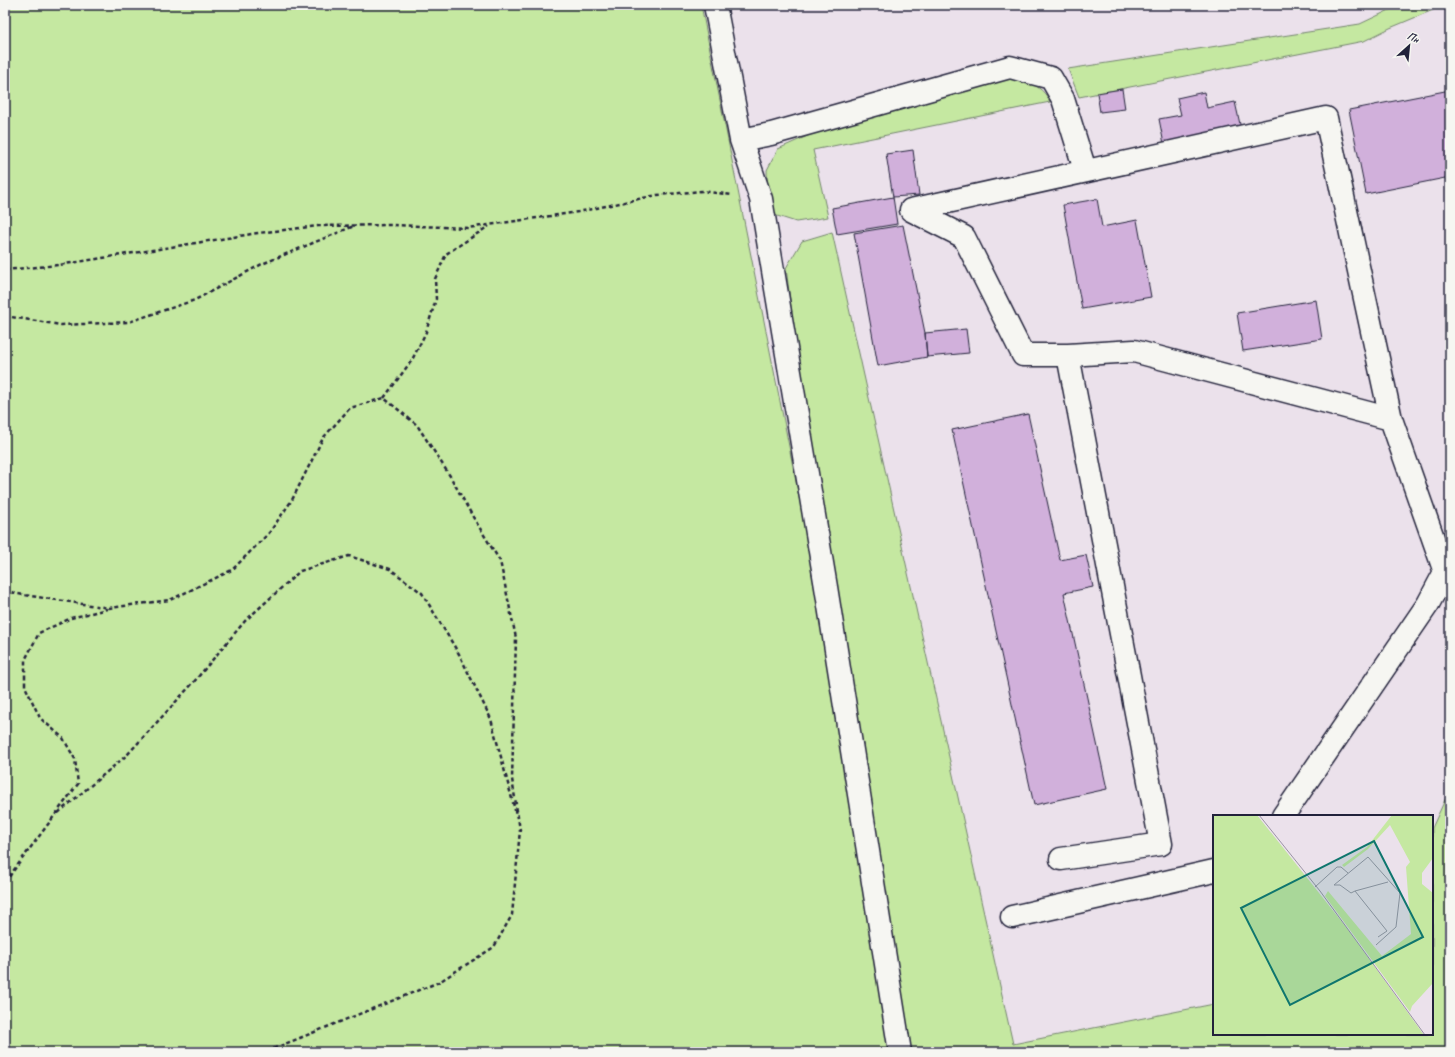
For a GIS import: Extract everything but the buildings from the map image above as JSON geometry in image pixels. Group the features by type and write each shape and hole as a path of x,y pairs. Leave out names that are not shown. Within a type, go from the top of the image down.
{"street":[{"path":"715,5 741,140 761,199 827,595 900,1052"},
{"path":"741,140 771,134 1010,67 1051,78 1063,99 1084,170"},
{"path":"1284,815 1428,604 1445,572 1391,419 1326,118 1084,170 911,210 964,237 1023,355 1068,355 1134,351 1391,419"},
{"path":"1061,859 1161,844 1068,355"},
{"path":"1012,917 1213,871"}],"path":[{"path":"5,270 59,265 265,232 318,226 393,225 468,228 578,212 657,195 702,191 761,199"},
{"path":"5,882 58,813 78,784 75,759 63,738 40,718 25,686 25,660 39,633 71,618 109,608 170,600 232,570 269,533 292,500 322,438 350,408 384,398 412,360 426,332 436,299 435,278 446,254 491,224"},
{"path":"5,316 62,325 129,322 195,300 262,264 355,225"},
{"path":"265,1052 439,982 494,947 512,915 520,830 512,778 516,638 500,561 472,517 450,476 417,425 384,398"},
{"path":"58,813 127,755 193,683 245,621 300,571 349,556 390,569 422,593 459,654 491,719 520,830"},
{"path":"5,590 18,594 109,608"}],"green space":[{"path":"5,5 701,5 824,622 893,1052 5,1052"},
{"path":"1400,5 1445,5 1390,28 1364,41 1079,97 1068,69 1360,24"},
{"path":"1019,76 1045,93 1050,102 813,150 828,217 796,222 768,213 767,170 778,149 837,123 956,88"},
{"path":"832,232 1013,1044 1213,1004 1213,1035 1433,1035 1433,826 1450,789 1450,1052 909,1052 792,315 786,268 802,241"}]}
